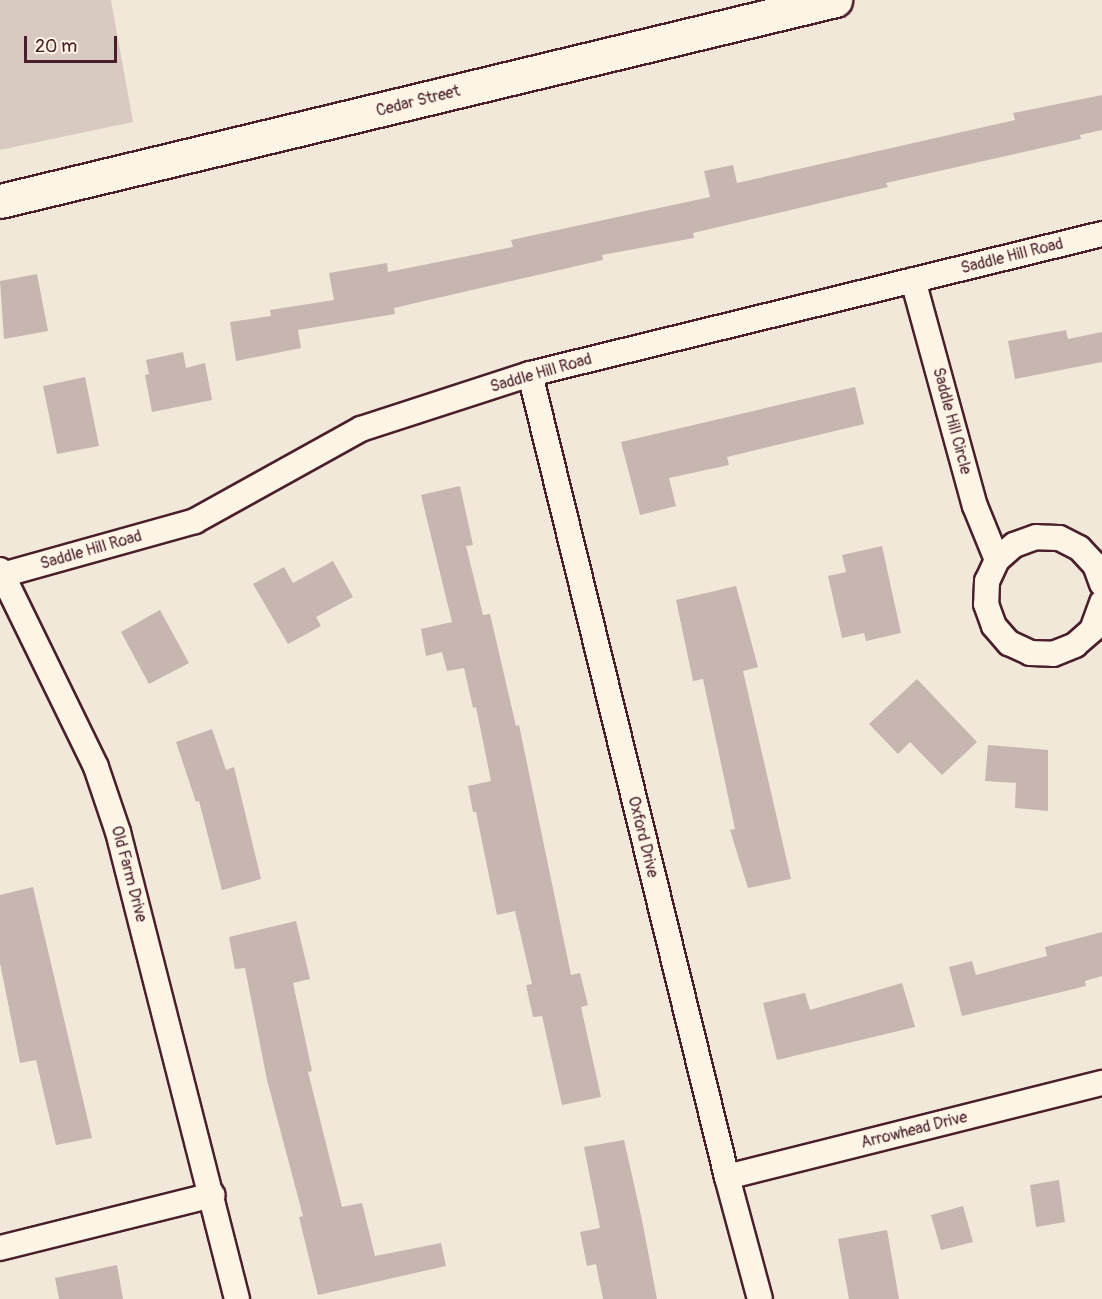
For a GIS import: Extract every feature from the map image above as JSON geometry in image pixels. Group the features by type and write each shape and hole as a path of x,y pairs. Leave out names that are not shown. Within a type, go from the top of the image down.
{"main road":[{"name":"Cedar Street","path":"0,201 835,0"}],"street":[{"name":"Saddle Hill Road","path":"1,572 195,521 362,429 530,374 1102,234"},
{"name":"Saddle Hill Circle","path":"913,280 975,506 997,560"},
{"name":"Oxford Drive","path":"530,374 727,1177 760,1299"},
{"path":"1102,584 1095,565 1079,548 1059,538 1035,537 1014,545 997,560 987,581 986,604 994,626 1009,643 1030,652 1053,654 1075,645 1092,630 1102,603"},
{"name":"Old Farm Drive","path":"1,572 100,778 118,832 213,1195 237,1299"},
{"name":"Arrowhead Drive","path":"727,1177 1102,1083"},
{"path":"0,1248 213,1195"}],"shaded area":[{"path":"0,0 111,0 133,122 0,150"}],"building":[{"path":"1102,95 1102,130 1080,135 1081,139 886,183 888,187 693,233 694,238 602,255 603,260 394,308 395,314 298,330 301,348 236,361 230,322 271,316 270,310 334,300 329,273 387,263 388,272 513,247 511,240 710,197 704,171 733,165 737,183 1015,120 1013,113"},
{"path":"37,274 48,331 4,339 0,281"},
{"path":"1066,330 1068,339 1102,332 1102,362 1015,379 1008,341"},
{"path":"183,352 186,368 205,363 212,400 152,412 145,375 149,374 146,360"},
{"path":"85,377 99,446 57,454 43,386"},
{"path":"855,387 864,424 727,457 729,465 669,478 676,506 640,515 621,442"},
{"path":"460,486 473,545 466,546 483,615 490,614 516,726 519,725 571,975 580,973 588,1005 581,1007 601,1097 562,1105 542,1016 533,1017 526,985 532,984 515,911 497,915 476,812 473,812 468,786 491,781 476,707 473,708 464,668 447,671 442,652 426,656 421,629 452,622 421,495"},
{"path":"882,546 901,633 866,641 864,633 842,638 828,576 846,572 842,555"},
{"path":"333,561 353,597 316,617 321,626 288,644 253,584 284,567 293,583"},
{"path":"736,586 758,667 743,671 791,879 748,888 730,830 735,829 703,679 693,681 676,600"},
{"path":"160,610 189,663 149,684 121,632"},
{"path":"917,679 977,742 942,775 910,742 898,754 869,724"},
{"path":"212,729 226,770 234,767 261,879 222,890 199,801 196,802 176,742"},
{"path":"988,745 1048,750 1048,811 1015,808 1016,783 985,781"},
{"path":"33,887 92,1138 56,1145 36,1060 20,1063 0,963 0,895"},
{"path":"296,921 310,979 293,983 312,1071 308,1072 342,1207 362,1203 375,1256 441,1243 446,1266 318,1295 299,1217 303,1216 267,1080 245,968 235,969 229,937"},
{"path":"1102,932 1102,976 1085,981 1086,986 962,1016 949,967 972,961 976,975 1047,956 1045,947"},
{"path":"902,983 915,1027 777,1060 763,1003 805,993 810,1010"},
{"path":"624,1140 657,1299 603,1299 596,1264 587,1266 580,1232 600,1228 584,1147"},
{"path":"1059,1180 1065,1222 1036,1227 1030,1185"},
{"path":"963,1206 973,1242 941,1250 931,1215"},
{"path":"887,1230 899,1299 849,1299 838,1239"},
{"path":"117,1265 123,1299 59,1299 55,1278"}]}
